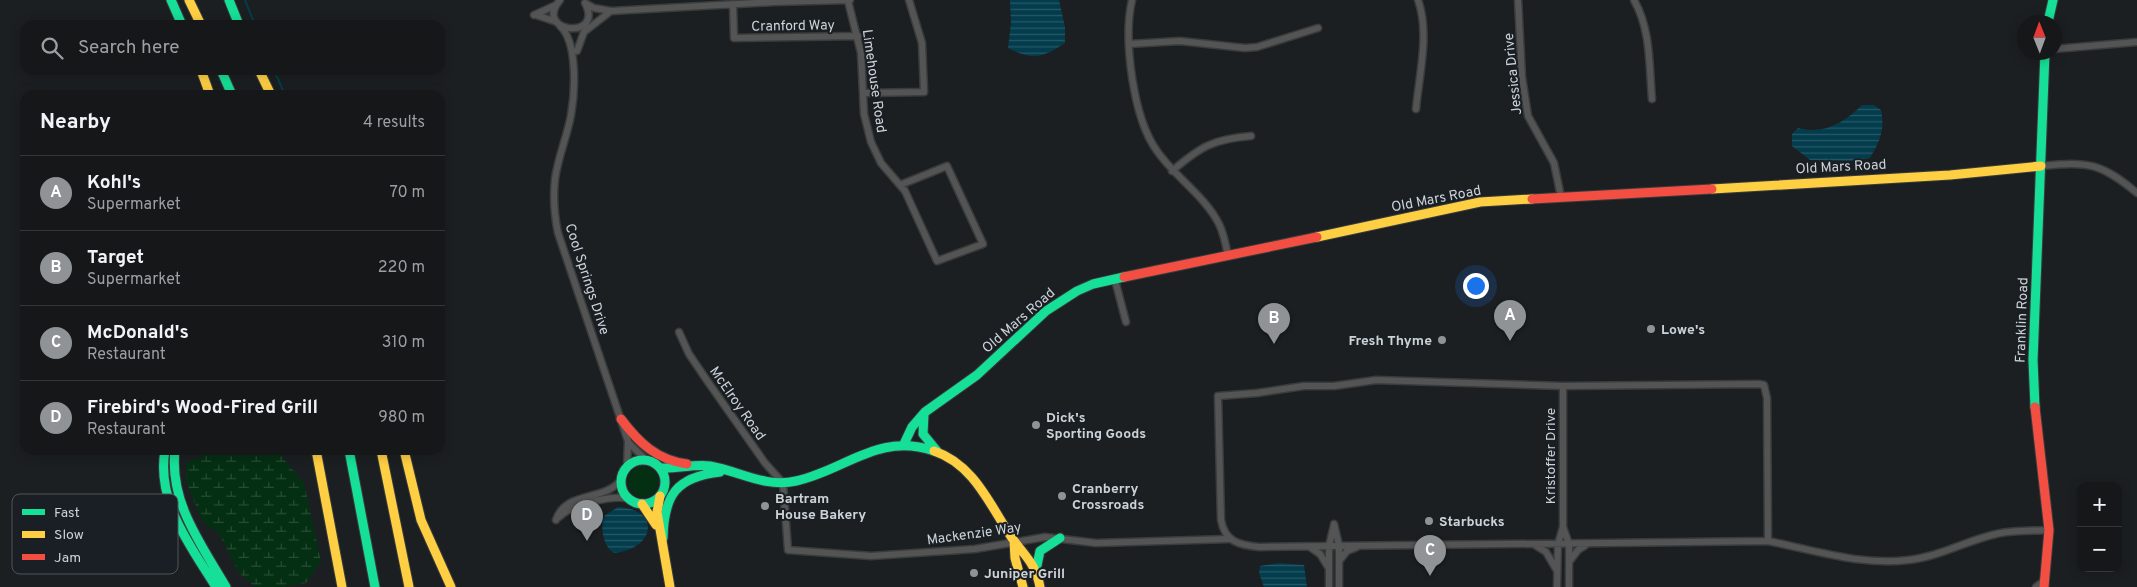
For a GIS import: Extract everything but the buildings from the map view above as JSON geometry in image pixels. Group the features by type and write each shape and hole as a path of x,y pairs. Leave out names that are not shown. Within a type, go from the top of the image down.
{"main road":[{"path":"171,0 180,20"},
{"path":"189,0 199,20"},
{"path":"229,0 237,20"},
{"path":"2050,15 2053,0"},
{"name":"Franklin Road","path":"2044,583 2049,530 2035,421 2033,384 2045,60"},
{"path":"202,75 208,90"},
{"path":"224,75 230,90"},
{"path":"260,75 267,90"},
{"name":"Old Mars Road","path":"904,444 907,434 925,412 975,376 1068,295 1085,287 1461,205 1561,197 1950,175 2042,166"},
{"path":"925,412 922,422 923,434 929,444 939,453 964,468 975,481 1014,541 1026,550 1036,571 1040,587"},
{"path":"621,419 640,443 655,455 680,464 708,464 725,470"},
{"path":"663,538 642,504 630,499 623,491 621,480 627,467 636,461 646,460 660,468 708,466 766,482 783,484 807,478 861,454 904,444 939,453"},
{"path":"164,455 162,472 164,494"},
{"path":"174,455 172,472 177,494"},
{"path":"310,455 334,540"},
{"path":"317,455 342,587"},
{"path":"350,455 376,587"},
{"path":"382,455 409,587"},
{"path":"405,455 421,520 451,587"},
{"path":"660,468 664,476 665,485"},
{"path":"670,587 663,538 656,512 665,485 676,474 686,470 700,468 725,470"},
{"path":"663,538 666,503 678,486 685,480 695,476 725,470"},
{"path":"642,504 654,501 660,496"},
{"path":"178,498 226,587"},
{"path":"178,520 216,587"},
{"path":"1036,571 1040,551 1060,538"},
{"path":"1014,541 1015,558 1023,587"}],"street":[{"path":"584,2 594,8 610,11 710,3 849,0"},
{"name":"Limehouse Road","path":"849,0 858,36 865,124 881,163 900,185 937,261 983,244 947,166 900,185"},
{"path":"863,93 924,92 922,43 909,0"},
{"path":"1132,0 1129,12 1129,44 1138,110 1156,150 1172,171 1212,212 1219,224 1228,256"},
{"path":"1416,109 1422,34 1422,15 1418,0"},
{"name":"Jessica Drive","path":"1518,0 1522,77 1528,116 1554,163 1561,197"},
{"path":"1634,0 1644,21 1648,36 1652,99"},
{"path":"558,24 554,14 559,1"},
{"path":"559,1 534,15 571,30 582,26"},
{"name":"Cool Springs Drive","path":"573,61 577,51 577,36 588,13 584,2"},
{"name":"Cranford Way","path":"732,4 734,38 858,36"},
{"path":"577,51 584,32 610,11"},
{"name":"Cool Springs Drive","path":"558,24 568,36 573,61 571,115 555,176 554,214 558,233 628,441 627,467"},
{"path":"1129,44 1180,41 1233,48 1251,47 1318,28"},
{"path":"2062,48 2137,42"},
{"path":"1172,171 1197,150 1230,137 1251,136"},
{"path":"2042,166 2070,163 2098,166 2113,174 2137,193"},
{"path":"1115,280 1126,322"},
{"name":"McElroy Road","path":"679,332 689,354 708,382 765,463 783,484"},
{"path":"1229,539 1221,520 1218,396 1257,393 1304,386 1334,386 1376,380 1563,386 1746,382 1764,385 1767,398 1768,541"},
{"name":"Kristoffer Drive","path":"1557,587 1558,544 1563,527 1563,386"},
{"name":"Cool Springs Drive","path":"628,441 646,460"},
{"path":"621,480 609,490 563,507 556,520 569,510 609,497 630,499"},
{"name":"Mackenzie Way","path":"783,484 788,550 871,556 975,549 1014,541 1060,538 1102,544 1229,539 1238,544 1251,546 1768,541 1861,560 1884,562 1942,554 1997,533 2049,530"},
{"path":"1330,587 1329,546 1334,524 1339,546 1339,587"},
{"name":"Kristoffer Drive","path":"1563,527 1569,544 1569,587"},
{"path":"1532,544 1546,552 1557,572"},
{"path":"1569,563 1578,550 1590,544"},
{"path":"1339,561 1347,551 1361,545"},
{"path":"1306,546 1320,554 1329,570"},
{"path":"2036,587 2044,583"}],"green space":[{"path":"204,455 280,455 304,483 321,561 306,583 284,587 255,587 239,573 218,532 203,523 186,482 186,463"},
{"path":"643,467 649,468 657,476 657,488 649,496 643,497 637,496 629,488 628,482 629,476 637,468"}],"water":[{"path":"1010,0 1059,0 1065,27 1065,43 1050,52 1037,56 1024,55 1008,48 1011,23"},
{"path":"1862,105 1874,105 1881,110 1881,135 1870,158 1851,161 1810,160 1792,146 1792,134 1798,128 1816,130 1833,126 1848,117"},
{"path":"618,507 632,509 641,514 647,521 648,529 645,537 638,544 628,550 614,553 605,542 602,526 604,516"},
{"path":"1279,563 1304,565 1307,587 1264,587 1259,573 1260,566"}],"waterway":[{"path":"245,0 253,20"},
{"path":"276,75 283,90"}],"traffic: fast":[{"path":"171,0 180,20"},
{"path":"229,0 237,20"},
{"path":"2050,15 2053,0"},
{"path":"2035,407 2033,360 2045,60"},
{"path":"223,75 230,90"},
{"path":"904,444 912,427 925,412 977,375 1046,311 1077,291 1093,284 1124,277"},
{"path":"924,414 923,434 937,451"},
{"path":"660,468 710,466 763,481 785,483 814,476 879,449 896,446 914,446 934,451"},
{"path":"165,455 164,469 168,494"},
{"path":"175,455 174,469 182,505 197,538 226,587"},
{"path":"350,455 375,587"},
{"path":"643,460 655,464 661,470 665,482 661,494 655,500 643,504 631,500 625,494 621,482 625,470 631,464 643,460"},
{"path":"663,538 666,510 675,491 693,478 720,472"},
{"path":"178,524 216,587"},
{"path":"1036,570 1040,551 1060,538"}],"traffic: slow":[{"path":"189,0 199,20"},
{"path":"203,75 208,90"},
{"path":"261,75 269,90"},
{"path":"1712,189 1950,175 2041,166"},
{"path":"1317,237 1480,202 1532,199"},
{"path":"934,451 948,457 959,465 979,486 1010,535 1032,564 1040,587"},
{"path":"317,455 342,587"},
{"path":"382,455 409,587"},
{"path":"405,455 421,520 451,587"},
{"path":"660,496 657,512 670,587"},
{"path":"642,504 656,525"},
{"path":"1014,541 1015,558 1023,587"}],"traffic: jam":[{"path":"1532,199 1712,189"},
{"path":"1124,277 1317,237"},
{"path":"2035,407 2049,530 2044,587"},
{"path":"621,419 635,436 650,449 667,459 687,464"}],"place":[{"name":"Lowe's","path":"1651,329"},
{"name":"Fresh Thyme","path":"1442,340"},
{"name":"Kohl's","path":"1510,341"},
{"name":"Target","path":"1274,344"},
{"name":"Dick's Sporting Goods","path":"1036,425"},
{"name":"Cranberry Crossroads","path":"1062,496"},
{"name":"Bartram House Bakery","path":"765,506"},
{"name":"Starbucks","path":"1429,521"},
{"name":"Firebird's Wood-Fired Grill","path":"587,541"},
{"name":"Juniper Grill","path":"974,573"},
{"name":"McDonald's","path":"1430,576"}]}
